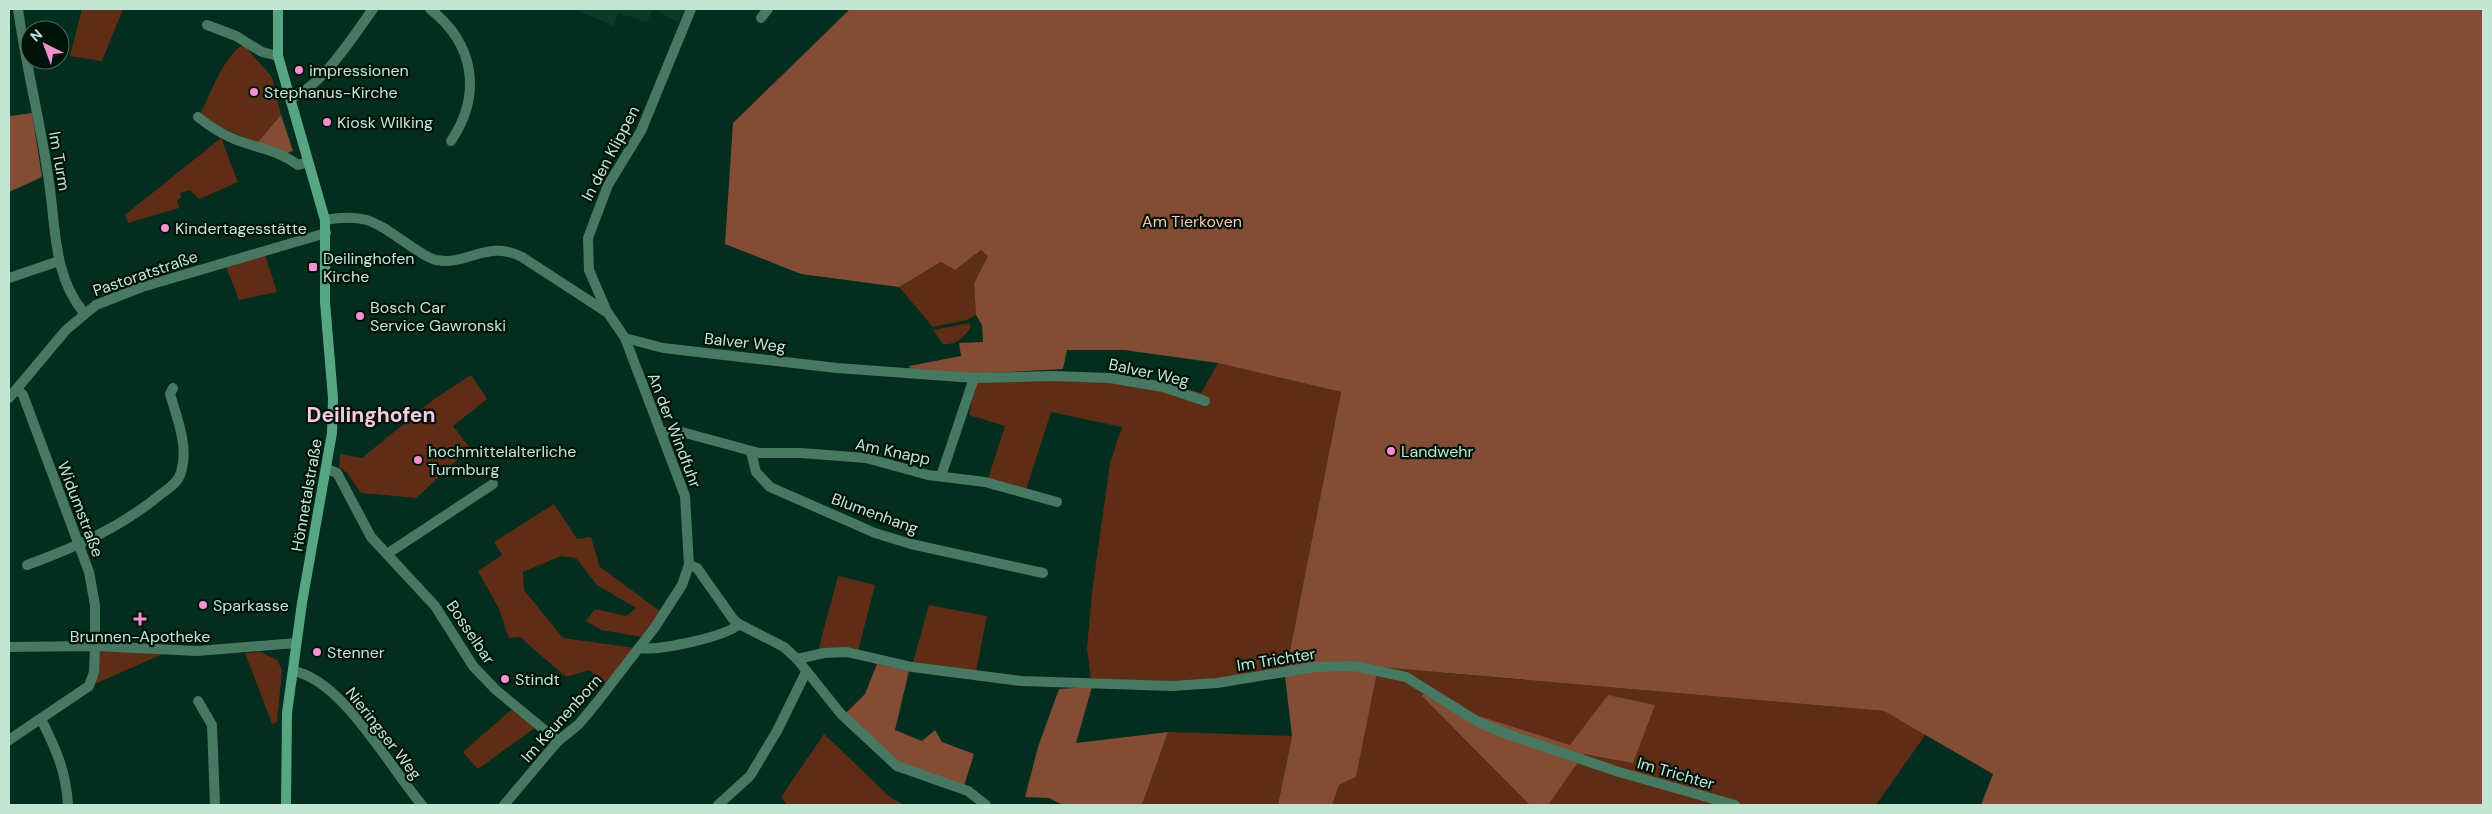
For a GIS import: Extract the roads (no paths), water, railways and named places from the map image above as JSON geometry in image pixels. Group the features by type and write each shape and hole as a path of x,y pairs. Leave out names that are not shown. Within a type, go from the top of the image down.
{"main road":[{"name":"Hönnetalstraße","path":"278,9 278,56 325,220 326,302 332,398 332,433 327,470 296,642 287,713 286,805"}],"street":[{"name":"Im Turm","path":"18,9 49,182 54,238 59,261 72,299 84,313"},
{"path":"290,100 301,94 333,62 373,9"},
{"path":"430,9 451,31 461,48 466,58 471,79 471,91 462,125 451,142"},
{"name":"In den Klippen","path":"608,313 589,270 588,238 608,185 641,131 691,9"},
{"path":"761,18 768,9"},
{"path":"207,25 236,36 262,52 278,56"},
{"path":"198,117 212,129 235,140 284,155 298,165 308,162"},
{"path":"325,220 344,216 364,218 435,260 452,260 497,250 507,251 522,258 608,313 625,338"},
{"name":"Pastoratstraße","path":"9,398 66,330 84,313 110,298 326,233"},
{"path":"9,278 59,261"},
{"name":"Balver Weg","path":"625,338 663,348 838,368 974,378 1053,376 1110,378 1163,387 1205,400"},
{"name":"An der Windfuhr","path":"625,338 685,496 689,565 682,585 667,611"},
{"path":"940,476 974,378"},
{"path":"27,565 79,546 128,520 173,485 181,474 184,458 183,443 170,394 173,388"},
{"name":"Widumstraße","path":"9,740 89,686 94,672 96,646 95,605 89,572 23,395 17,389"},
{"name":"Am Knapp","path":"662,432 678,431 751,452 861,457 928,475 985,482 1057,502"},
{"name":"Blumenhang","path":"751,452 756,472 770,487 875,533 911,544 1042,573"},
{"name":"Bosselbar","path":"327,470 338,473 371,537 435,606 473,666 483,677 558,741"},
{"path":"387,554 493,484"},
{"path":"689,565 697,568 739,624 784,648 797,659 841,714 898,766 968,791 986,805"},
{"name":"Im Keunenborn","path":"504,805 558,741 579,724 667,611"},
{"path":"639,648 649,650 730,631 739,624"},
{"path":"9,647 96,646 197,651 296,642"},
{"name":"Im Trichter","path":"797,659 824,653 846,652 920,669 1021,681 1172,686 1217,683 1315,667 1354,666 1406,677 1480,722 1510,735 1619,772 1735,805"},
{"name":"Nieringser Weg","path":"293,671 303,672 331,692 348,708 422,805"},
{"path":"718,805 750,776 777,731 806,672"},
{"path":"198,701 212,725 215,805"},
{"path":"41,719 58,753 67,781 68,805"}],"place":[{"name":"impressionen","path":"299,70"},
{"name":"Stephanus-Kirche","path":"254,92"},
{"name":"Kiosk Wilking","path":"327,122"},
{"name":"Kindertagesstätte","path":"165,228"},
{"name":"Deilinghofen Kirche","path":"313,267"},
{"name":"Bosch Car Service Gawronski","path":"360,316"},
{"name":"Landwehr","path":"1391,451"},
{"name":"hochmittelalterliche Turmburg","path":"418,460"},
{"name":"Sparkasse","path":"203,605"},
{"name":"Brunnen-Apotheke","path":"140,619"},
{"name":"Stenner","path":"317,652"},
{"name":"Stindt","path":"505,679"}],"district":[{"name":"Deilinghofen","path":"371,415"}],"park label":[{"name":"Am Tierkoven","path":"1192,221"}]}
